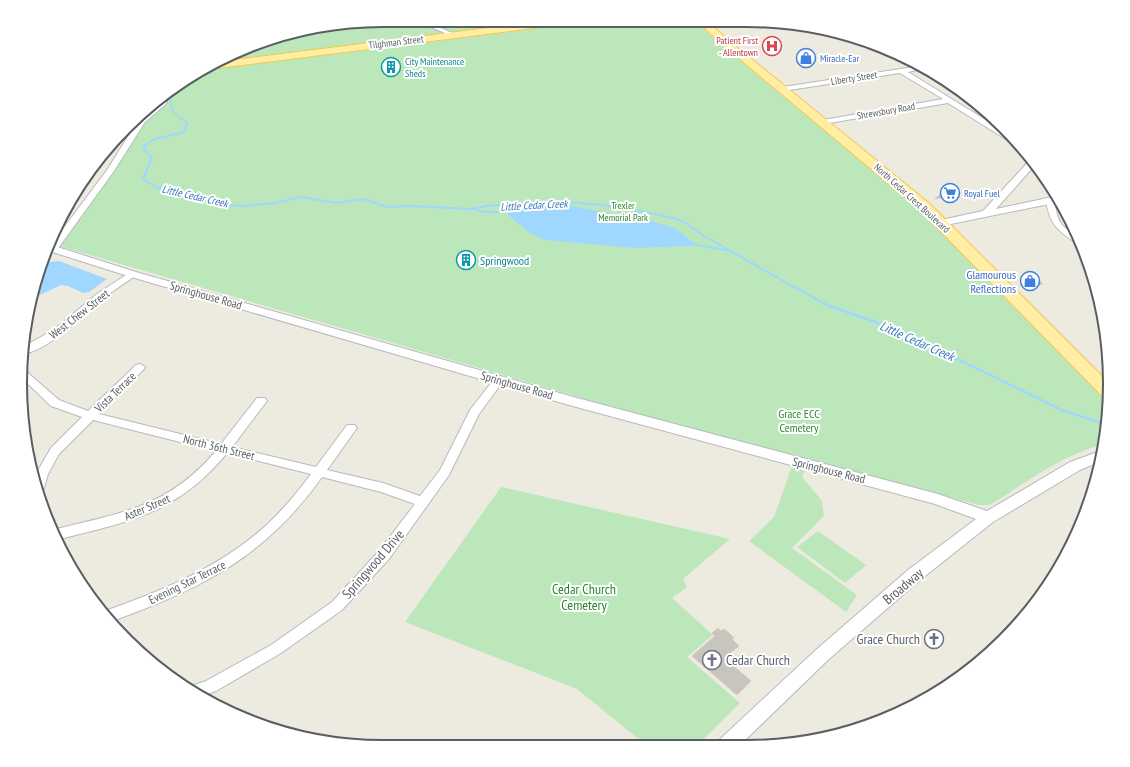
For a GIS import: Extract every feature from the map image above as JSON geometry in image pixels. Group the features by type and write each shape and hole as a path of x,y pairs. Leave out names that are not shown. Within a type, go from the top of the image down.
{"main road":[{"name":"Tilghman Street","path":"226,64 517,27"},
{"name":"North Cedar Crest Boulevard","path":"709,27 783,90 893,179 941,223 1103,387"}],"street":[{"path":"434,27 454,35"},
{"name":"Liberty Street","path":"783,90 913,69"},
{"path":"902,71 999,131"},
{"name":"Shrewsbury Road","path":"823,122 950,100"},
{"path":"57,240 69,227 110,171 142,121 160,106"},
{"path":"985,215 1029,166"},
{"path":"941,223 1052,200"},
{"path":"1054,203 1053,218 1056,225 1071,236"},
{"path":"994,204 1005,207 1020,207"},
{"path":"62,231 69,227"},
{"name":"Springhouse Road","path":"53,249 132,274 499,380 755,451 931,497 971,510 988,518"},
{"name":"West Chew Street","path":"29,348 60,331 100,296 132,274"},
{"name":"Vista Terrace","path":"40,480 55,451 140,367"},
{"name":"North 36th Street","path":"27,378 55,403 76,412 383,488 423,502"},
{"name":"Springwood Drive","path":"201,689 211,686 276,649 306,630 337,606 384,554 445,472 474,413 499,380"},
{"name":"Aster Street","path":"60,533 122,518 154,507 178,493 190,485 200,475 262,401"},
{"name":"Evening Star Terrace","path":"112,615 168,594 219,569 254,545 293,506 351,428"},
{"name":"Broadway","path":"732,740 823,654 914,575 988,518 1076,466 1095,458"}],"green space":[{"path":"384,27 500,27 232,61 247,54 291,39 337,30"},
{"name":"Trexler Memorial Park","path":"535,27 702,27 720,44 909,200 1102,396 1097,446 1055,464 990,505 979,505 651,418 62,247 61,245 114,171 148,119 166,104 166,101 185,87 219,68"},
{"path":"792,466 806,468 802,477 822,501 824,516 792,548 857,595 846,612 749,541 774,517"},
{"name":"Cedar Church Cemetery","path":"501,487 730,539 683,579 687,587 672,598 713,635 687,657 740,703 703,740 639,740 577,689 405,622"},
{"path":"818,531 866,565 845,583 797,547"}],"water":[{"path":"540,204 566,205 651,221 675,228 694,243 693,246 635,248 545,240 533,235 508,215 511,208"},
{"path":"59,261 107,279 89,292 83,293 68,286 61,285 38,296 48,262"}],"building":[{"path":"945,189 960,194 951,203 944,197 935,199"},
{"name":"Springwood","path":"462,256 473,257 470,264 458,263"},
{"name":"Glamourous Reflections","path":"1035,276 1043,284 1029,286 1021,278"},
{"name":"Cedar Church","path":"718,628 721,631 724,629 729,633 734,638 732,639 739,646 724,658 751,681 737,695 692,656 715,636 712,633"}],"waterway":[{"name":"Little Cedar Creek","path":"170,98 173,111 187,124"},
{"name":"Little Cedar Creek","path":"187,124 184,132 155,139 145,145 144,149 152,158 143,179 158,188 174,191 194,199 224,205 244,206 274,203 301,197 336,203 364,199 387,207 412,206 470,209 486,206 554,201 602,205 656,214 683,221 704,236 794,287"},
{"name":"Little Cedar Creek","path":"473,209 485,212 511,212"},
{"name":"Little Cedar Creek","path":"692,244 730,251"},
{"name":"Little Cedar Creek","path":"793,286 827,305 898,330 1064,411 1101,422"}],"place":[{"name":"Patient First - Allentown","path":"772,46"},
{"name":"Miracle-Ear","path":"806,58"},
{"name":"City Maintenance Sheds","path":"391,67"},
{"name":"Royal Fuel","path":"950,193"},
{"name":"Springwood","path":"466,260"},
{"name":"Glamourous Reflections","path":"1030,281"},
{"name":"Grace Church","path":"934,639"},
{"name":"Cedar Church","path":"712,660"}],"park label":[{"name":"Grace ECC Cemetery","path":"799,420"}]}
